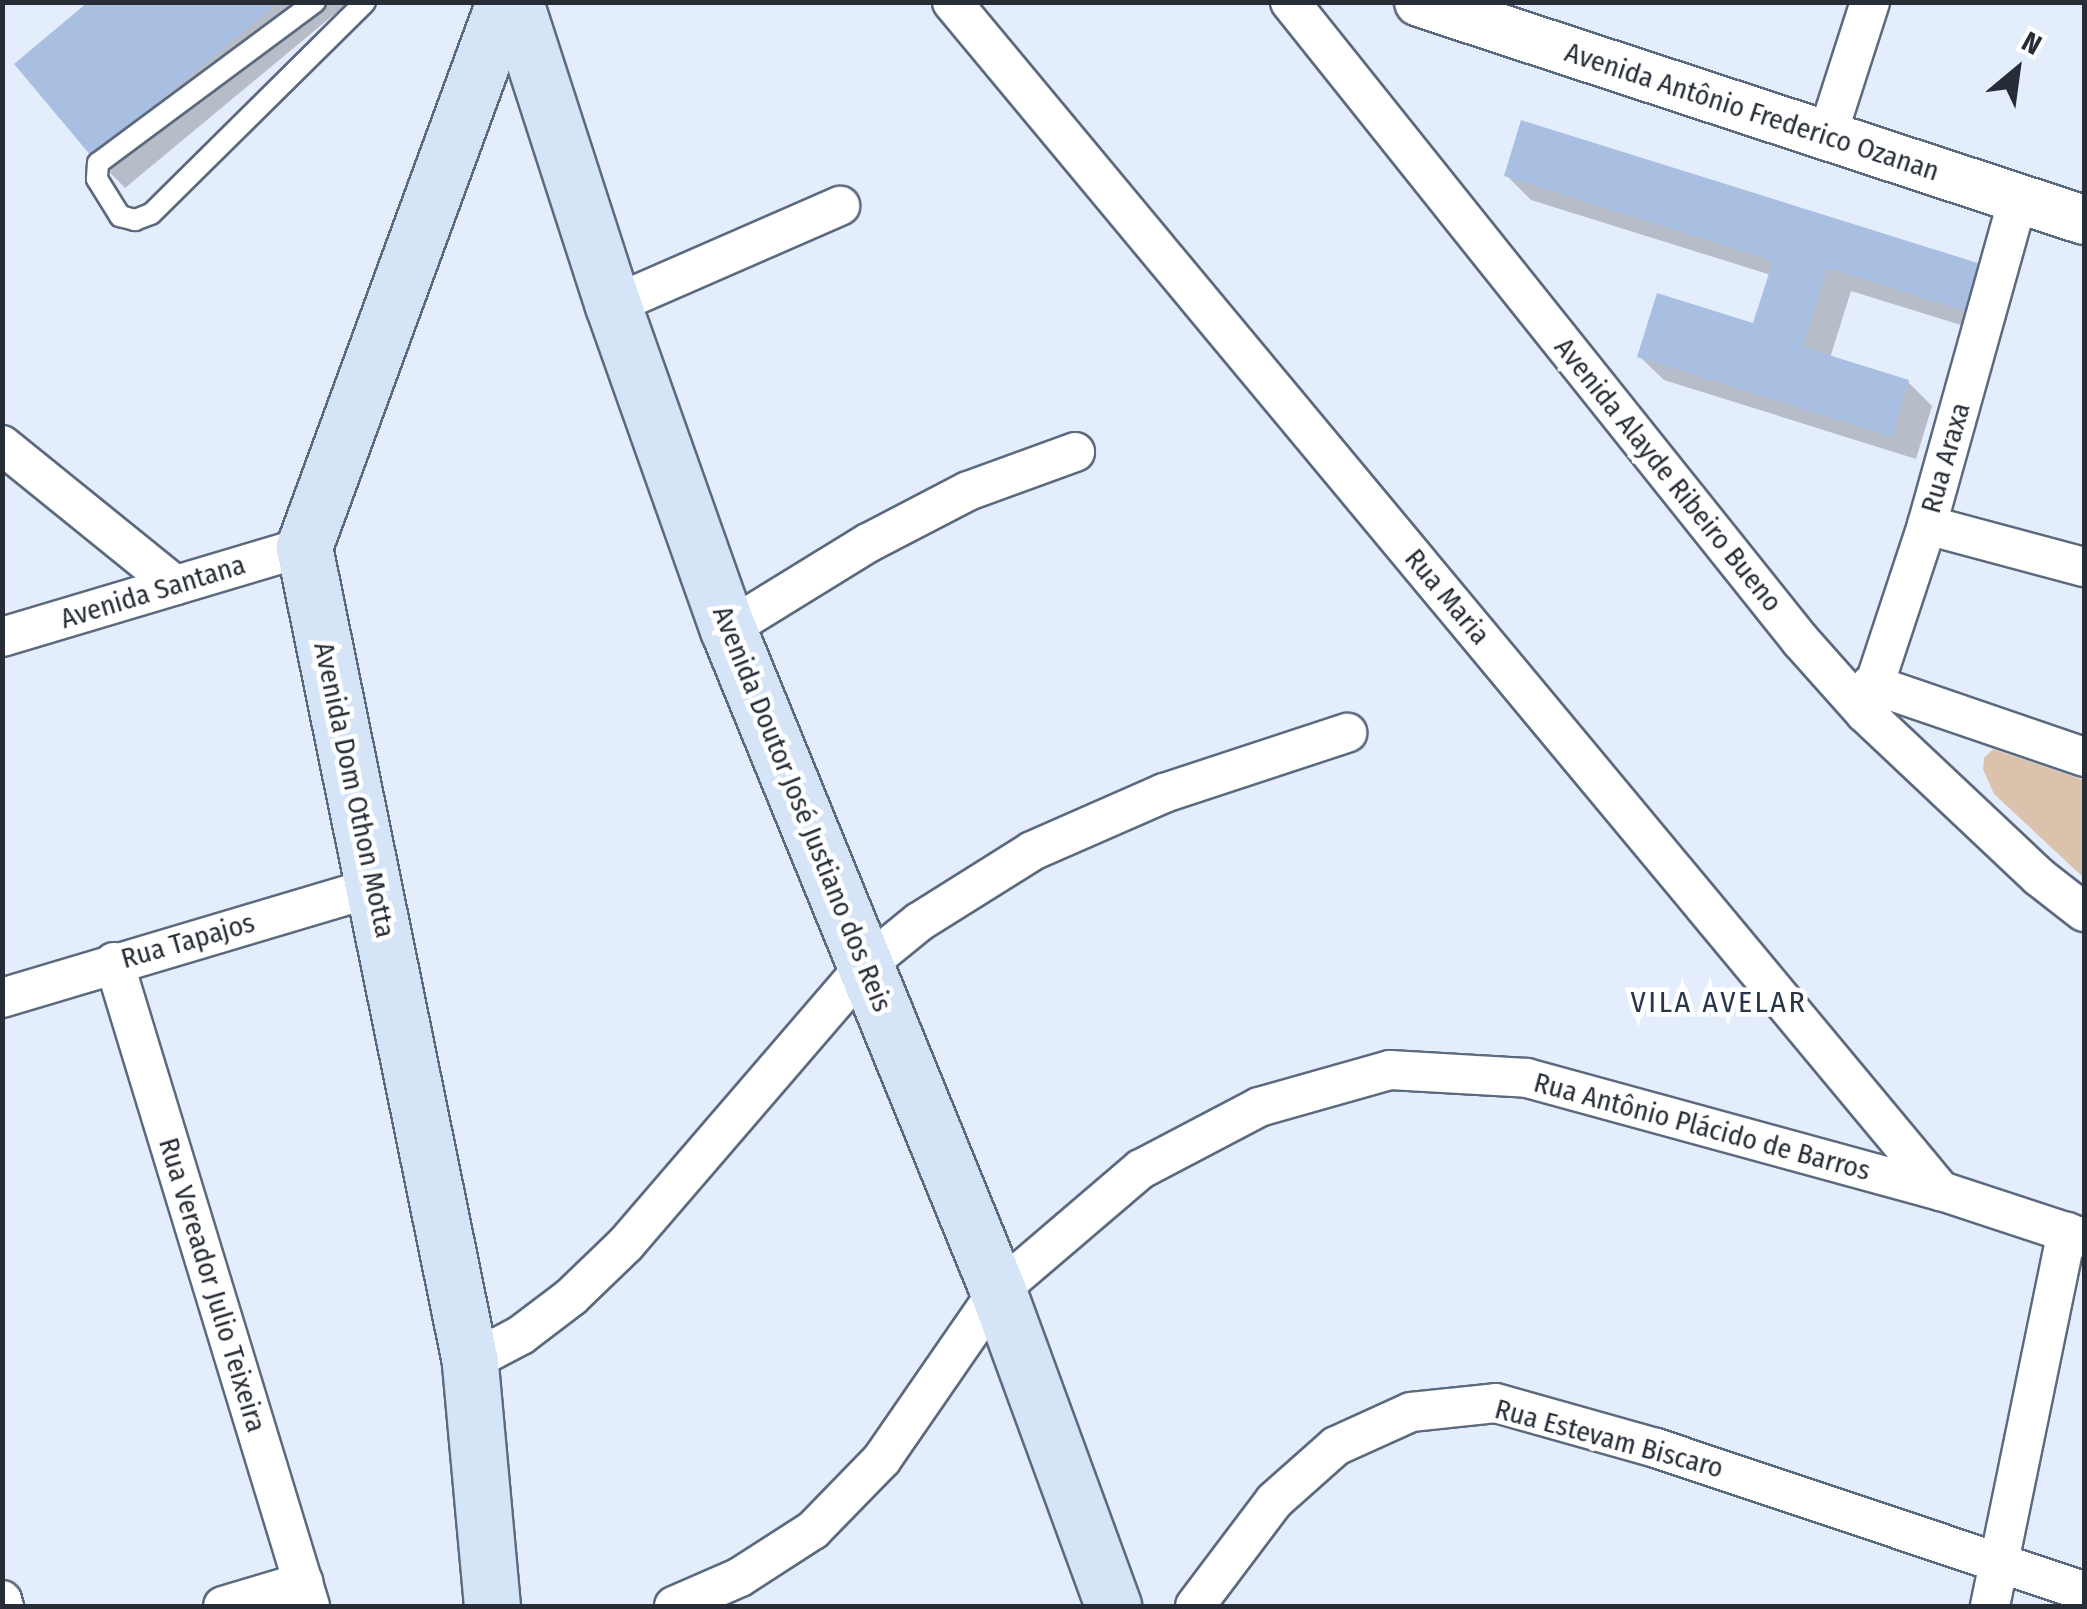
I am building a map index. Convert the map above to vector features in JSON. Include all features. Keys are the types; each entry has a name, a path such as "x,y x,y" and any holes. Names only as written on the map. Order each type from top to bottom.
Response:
{"main road":[{"path":"304,547 504,2"},
{"name":"Avenida Doutor José Justiano dos Reis","path":"515,2 613,304 728,628 998,1291 1113,1606"},
{"name":"Avenida Dom Othon Motta","path":"304,547 470,1362 492,1606"}],"street":[{"name":"Rua Maria","path":"952,2 1941,1191"},
{"name":"Avenida Alayde Ribeiro Bueno","path":"1290,2 1800,640 1868,699 2039,877 2084,912"},
{"name":"Avenida Antônio Frederico Ozanan","path":"1419,2 2084,220"},
{"path":"1826,136 1870,2"},
{"name":"Rua Araxa","path":"1868,699 1927,524 2018,200"},
{"path":"613,304 840,206"},
{"path":"2,445 175,585"},
{"path":"728,628 868,543 968,491 1075,452"},
{"path":"1927,524 2084,567"},
{"name":"Avenida Santana","path":"2,637 304,547"},
{"path":"1868,699 2084,757"},
{"path":"470,1362 521,1335 571,1297 626,1244 865,966 919,922 1032,851 1164,793 1347,733"},
{"name":"Rua Tapajos","path":"2,998 374,887"},
{"name":"Rua Vereador Julio Teixeira","path":"114,962 306,1594"},
{"name":"Rua Antônio Plácido de Barros","path":"674,1606 740,1577 813,1530 882,1459 998,1291 1141,1169 1259,1107 1390,1070 1526,1078 1941,1191 2076,1235"},
{"path":"1990,1606 2076,1235"},
{"name":"Rua Estevam Biscaro","path":"1195,1606 1274,1501 1336,1446 1411,1412 1496,1403 1656,1448 1998,1559 2084,1591"},
{"path":"223,1606 306,1594"}],"lane":[{"path":"315,2 98,163 97,178 120,216 135,220 152,214 366,2"}],"shaded area":[{"path":"1993,749 2084,780 2084,878 1994,794 1983,769 1984,758"}],"building":[{"path":"88,2 279,2 92,157 14,64"},
{"path":"1521,120 1981,264 1966,311 1827,268 1803,347 1909,380 1892,437 1637,357 1657,293 1753,323 1773,261 1504,176"}],"district":[{"name":"VILA AVELAR","path":"1719,1002"}]}
